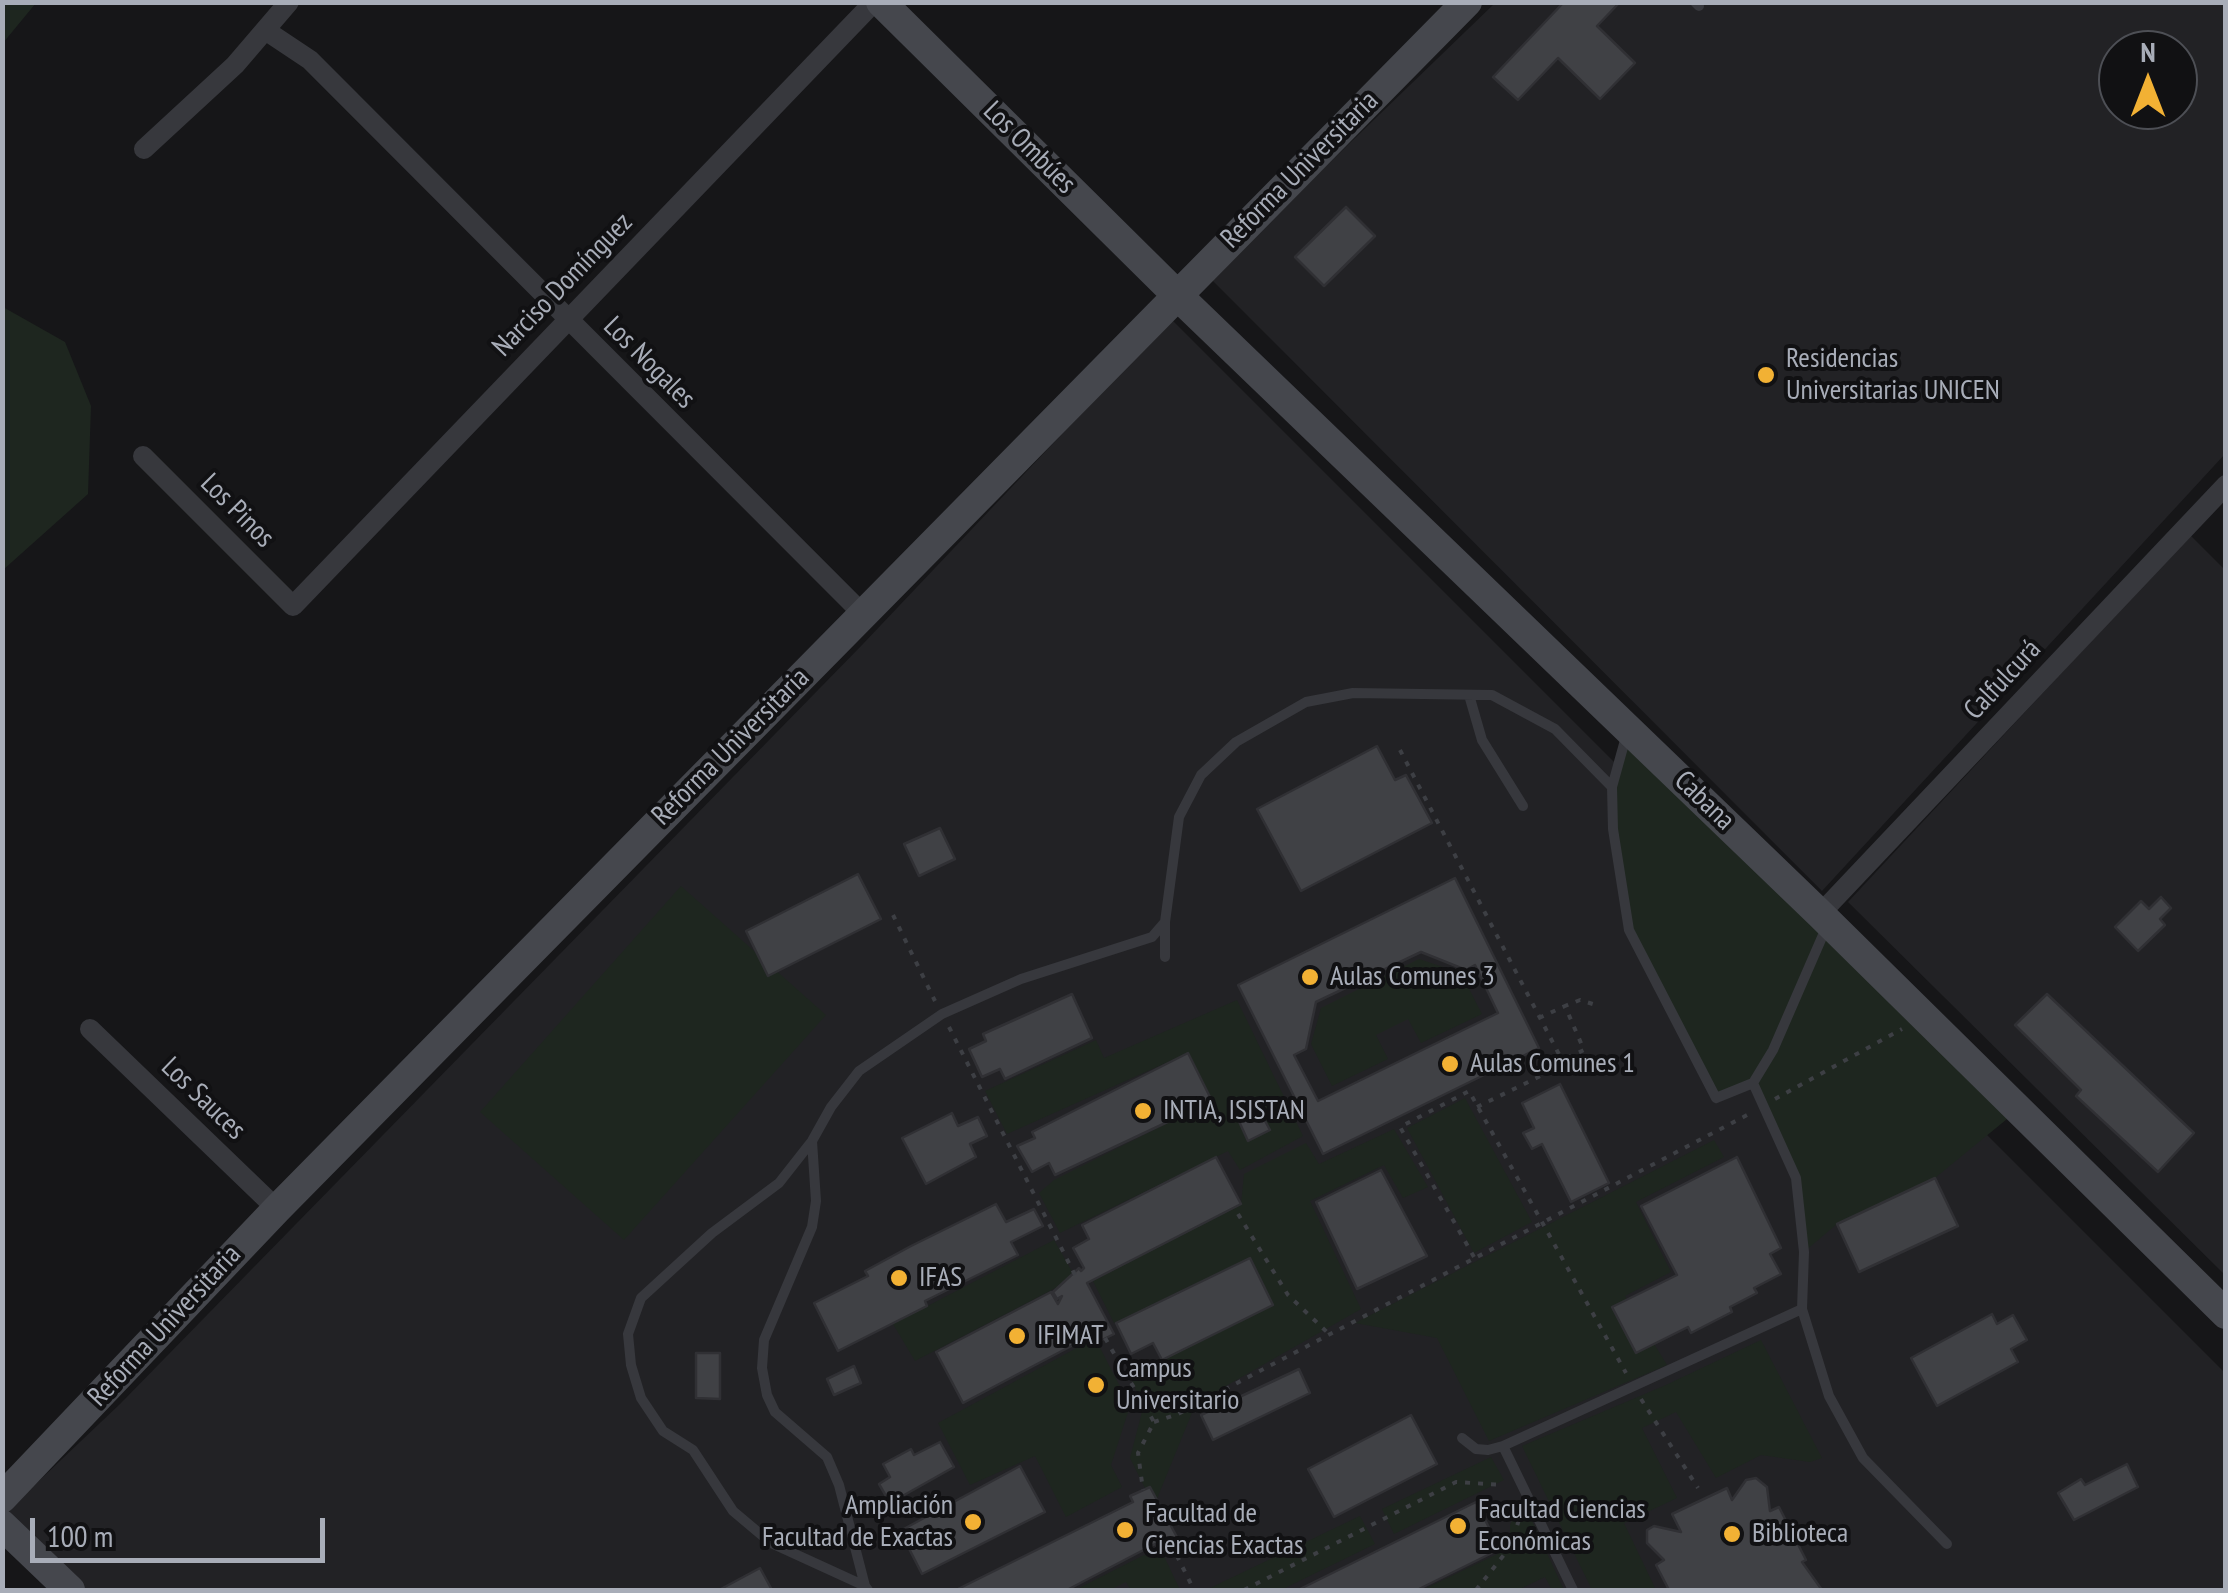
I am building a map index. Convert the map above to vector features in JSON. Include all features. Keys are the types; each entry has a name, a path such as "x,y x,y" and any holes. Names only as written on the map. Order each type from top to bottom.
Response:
{"street":[{"path":"144,149 234,66 289,2"},
{"name":"Los Ombúes","path":"877,2 1176,294"},
{"name":"Narciso Domínguez","path":"293,606 877,2"},
{"name":"Reforma Universitaria","path":"2,1498 277,1209 1467,2"},
{"name":"Los Nogales","path":"266,30 310,60 862,614"},
{"name":"Cabana","path":"1176,294 1629,728 2226,1314"},
{"name":"Los Pinos","path":"143,456 293,606"},
{"name":"Calfulcurá","path":"1824,918 2226,485"},
{"name":"Los Sauces","path":"90,1028 277,1209"},
{"path":"2,1525 70,1590"}],"lane":[{"path":"1166,957 1165,922 1179,817 1201,775 1236,742 1306,702 1353,693 1492,696 1555,729 1612,787"},
{"path":"1469,695 1482,740 1523,806"},
{"path":"1629,728 1612,787 1613,830 1629,930 1649,979 1716,1098 1753,1082 1773,1050 1824,918"},
{"path":"866,1588 772,1543 733,1511 693,1450 663,1431 642,1398 631,1365 628,1334 641,1298 712,1233 779,1182 812,1142 831,1107 859,1071 942,1014 1021,979 1152,937 1165,922"},
{"path":"1099,954 1114,966"},
{"path":"1753,1082 1796,1178 1804,1252 1802,1310 1829,1396 1864,1458 1947,1544"},
{"path":"1697,1090 1709,1084"},
{"path":"812,1142 816,1201 812,1227 764,1340 762,1368 774,1412 827,1456 839,1485 866,1588"},
{"path":"1462,1438 1476,1449 1503,1446 1802,1310"},
{"path":"1503,1446 1573,1590"}],"path":[{"path":"1400,750 1562,1060"},
{"path":"893,915 1075,1275"},
{"path":"1539,1018 1580,1000 1596,1005"},
{"path":"1478,1107 1584,1050 1565,1006"},
{"path":"1143,1490 1138,1453 1154,1422 1178,1414 1764,1106 1924,1016"},
{"path":"1474,1258 1400,1127 1469,1091 1633,1387 1698,1488"},
{"path":"1238,1214 1288,1295 1328,1333"},
{"path":"1106,1338 1154,1422"},
{"path":"1244,1590 1456,1482 1521,1485"},
{"path":"1476,1590 1512,1546 1518,1518 1531,1506"},
{"path":"1171,1544 1194,1590"}],"shaded area":[{"path":"2,3 36,3 3,43"},
{"name":"Residencias Universitarias UNICEN","path":"1495,3 2225,3 2225,454 1822,891 1210,278"},
{"path":"3,307 65,342 91,406 88,494 3,570"},
{"path":"1171,319 2225,1373 2225,1590 79,1590 3,1515 120,1404 862,645"},
{"path":"2190,535 2226,571 2225,1275 1848,902"},
{"path":"1629,727 2018,1110 1935,1178 1837,1224 1804,1252 1796,1178 1753,1082 1716,1098 1629,930 1612,787"},
{"path":"681,886 826,1015 624,1240 480,1112"},
{"path":"1419,959 1461,973 1482,1014 1421,1043 1408,1019 1376,1035 1388,1059 1332,1086 1311,1044 1321,1008"},
{"path":"1237,1000 1303,1136 1240,1170 1228,1151 1060,1233 1039,1193 1054,1180 1212,1101 1188,1053 1007,1134 985,1091 1096,1040 1104,1058"},
{"path":"1465,1098 1532,1222 1474,1253 1407,1128"},
{"path":"1394,1129 1428,1187 1403,1198 1384,1165 1310,1201 1361,1309 1196,1403 1154,1506 1130,1458 1143,1408 1130,1375 1273,1305 1250,1258 1114,1323 1093,1281 1241,1205 1244,1174 1306,1143 1319,1164"},
{"path":"1714,1140 1724,1157 1636,1202 1671,1272 1625,1296 1667,1365 1489,1441 1437,1338 1355,1323"},
{"path":"1054,1240 1074,1275 1069,1281 915,1361 893,1324"},
{"path":"1095,1338 1130,1406 1111,1465 1122,1487 1066,1517 1035,1456 970,1485 938,1423"},
{"path":"1761,1340 1822,1458 1810,1462 1761,1455 1716,1478 1676,1412 1642,1428 1677,1498 1624,1523 1656,1590 1592,1590 1522,1446"},
{"path":"1491,1457 1504,1480 1394,1534 1382,1509"},
{"path":"1522,1499 1564,1590 1552,1590 1545,1577 1518,1590 1422,1590 1510,1548 1510,1525"},
{"path":"1360,1516 1375,1544 1281,1590 1206,1590"},
{"path":"1162,1552 1180,1590 1131,1590 1126,1582 1110,1590 1075,1590 1144,1555 1152,1558"}],"building":[{"path":"1564,2 1620,2 1597,26 1635,63 1600,99 1558,58 1518,100 1493,77"},
{"path":"1346,207 1375,236 1324,286 1295,257"},
{"path":"1377,746 1395,780 1406,775 1432,823 1301,891 1257,809"},
{"path":"940,828 955,859 919,876 904,844"},
{"path":"858,874 881,919 768,976 746,931"},
{"path":"1455,878 1539,1048 1323,1154 1238,985","holes":["1421,952 1466,970 1475,965 1498,1013 1318,1101 1294,1055 1306,1049 1316,1002"]},
{"path":"2161,897 2171,908 2160,919 2165,925 2138,951 2115,927 2141,901 2149,909"},
{"path":"1072,994 1092,1038 1005,1079 1000,1069 982,1077 969,1049 986,1041 983,1034"},
{"path":"2047,994 2194,1133 2158,1172 2076,1096 2081,1090 2015,1025"},
{"name":"INTIA, ISISTAN","path":"1188,1053 1212,1101 1055,1175 1049,1163 1032,1172 1017,1146 1035,1138 1032,1132"},
{"path":"1560,1084 1609,1183 1571,1202 1542,1144 1532,1149 1523,1133 1534,1128 1522,1103"},
{"path":"1257,1106 1270,1130 1248,1141 1237,1117"},
{"path":"952,1113 958,1126 978,1117 987,1136 970,1144 976,1157 926,1184 902,1138"},
{"path":"1216,1157 1241,1204 1087,1283 1114,1334 1100,1341 1096,1333 963,1403 936,1352 1051,1292 1058,1304 1062,1296 1057,1299 1053,1292 1079,1268 1084,1268 1073,1248 1089,1239 1082,1225"},
{"path":"1737,1157 1781,1248 1770,1254 1781,1274 1754,1288 1757,1293 1730,1307 1732,1312 1691,1333 1688,1327 1636,1353 1612,1307 1677,1275 1641,1206"},
{"path":"1381,1170 1427,1256 1357,1289 1316,1202"},
{"path":"1935,1178 1958,1226 1859,1272 1837,1224"},
{"name":"IFAS","path":"996,1204 1006,1222 1034,1209 1043,1226 1011,1242 1018,1255 925,1301 927,1306 838,1351 814,1303 868,1276 865,1271"},
{"path":"1250,1258 1273,1305 1162,1360 1153,1343 1131,1354 1116,1323"},
{"path":"1992,1314 1997,1324 2013,1315 2027,1340 2011,1349 2018,1362 1937,1406 1911,1358"},
{"path":"696,1353 720,1353 720,1399 696,1398"},
{"path":"854,1366 861,1383 834,1395 827,1379"},
{"path":"1299,1369 1310,1393 1213,1440 1201,1415"},
{"path":"1411,1415 1437,1464 1334,1517 1308,1469"},
{"path":"940,1442 954,1467 890,1503 879,1484 890,1477 883,1464 911,1449 914,1455"},
{"path":"2127,1464 2138,1487 2074,1520 2058,1493 2081,1479 2085,1485"},
{"name":"Ampliación Facultad de Exactas","path":"1020,1466 1045,1512 922,1574 900,1531"},
{"name":"Biblioteca","path":"1756,1478 1767,1487 1770,1511 1779,1507 1806,1560 1802,1562 1822,1590 1669,1590 1656,1565 1664,1560 1647,1543 1647,1530 1654,1526 1681,1532 1672,1514 1727,1488 1732,1500 1746,1480"},
{"name":"Facultad de Ciencias Exactas","path":"1150,1487 1178,1539 1159,1550 1155,1544 1067,1590 956,1590 1133,1502 1130,1496"},
{"name":"Facultad Ciencias Económicas","path":"1476,1502 1500,1549 1417,1590 1298,1590"},
{"path":"760,1568 772,1590 719,1590"}],"place":[{"name":"Residencias Universitarias UNICEN","path":"1766,375"},
{"name":"Aulas Comunes 3","path":"1310,977"},
{"name":"Aulas Comunes 1","path":"1450,1064"},
{"name":"INTIA, ISISTAN","path":"1143,1111"},
{"name":"IFAS","path":"899,1278"},
{"name":"IFIMAT","path":"1017,1336"},
{"name":"Campus Universitario","path":"1096,1385"},
{"name":"Ampliación Facultad de Exactas","path":"973,1522"},
{"name":"Facultad Ciencias Económicas","path":"1458,1526"},
{"name":"Facultad de Ciencias Exactas","path":"1125,1530"},
{"name":"Biblioteca","path":"1732,1534"}]}
